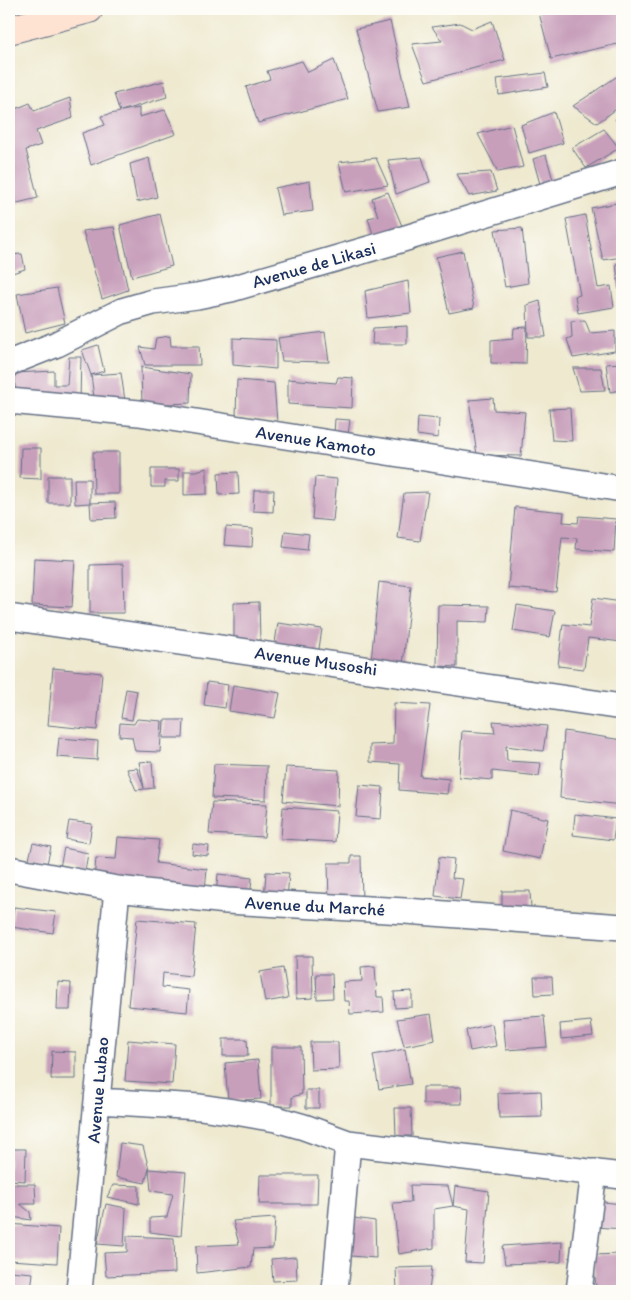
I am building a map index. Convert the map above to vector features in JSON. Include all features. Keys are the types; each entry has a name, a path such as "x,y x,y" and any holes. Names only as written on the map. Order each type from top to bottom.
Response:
{"street":[{"path":"9,30 89,9"},
{"name":"Avenue de Likasi","path":"9,363 57,344 122,311 153,302 205,295 231,289 622,172"},
{"name":"Avenue Kamoto","path":"9,401 139,413 622,489"},
{"name":"Avenue Musoshi","path":"9,617 622,707"},
{"name":"Avenue du Marché","path":"9,870 117,889 227,901 406,911 622,927"},
{"name":"Avenue Lubao","path":"79,1291 117,889"},
{"path":"97,1101 200,1107 241,1112 285,1122 348,1143 622,1176"},
{"path":"335,1291 348,1143"},
{"path":"580,1291 594,1172"}],"building":[{"path":"538,9 622,9 622,43 551,59"},
{"path":"390,21 410,107 378,112 356,29"},
{"path":"492,21 505,60 426,81 412,44 442,41 432,27 460,23 472,29"},
{"path":"334,60 348,99 258,123 246,87 270,79 267,71 302,61 308,72"},
{"path":"545,73 548,87 499,95 497,79"},
{"path":"622,73 622,105 597,123 573,106"},
{"path":"164,81 167,97 121,111 139,108 139,117 165,110 176,134 91,165 82,133 105,125 101,116 120,112 114,94"},
{"path":"70,98 73,118 36,131 41,145 26,150 38,198 9,205 9,118 13,117 13,110 30,103 34,111"},
{"path":"554,112 563,143 529,153 521,125"},
{"path":"622,115 622,128 615,119"},
{"path":"512,125 523,167 498,172 478,134"},
{"path":"604,129 619,148 586,168 572,148"},
{"path":"546,155 553,180 540,184 533,159"},
{"path":"422,157 430,182 396,194 388,160"},
{"path":"149,158 157,197 137,202 130,164"},
{"path":"376,158 388,185 346,192 339,162"},
{"path":"491,172 497,191 469,196 457,174"},
{"path":"310,181 313,211 281,215 275,188"},
{"path":"388,192 402,226 374,237 368,218 378,216 372,198"},
{"path":"622,202 622,257 603,260 591,208"},
{"path":"160,214 172,266 132,277 120,225"},
{"path":"585,215 598,288 611,286 614,307 578,313 575,296 580,295 566,219"},
{"path":"114,227 128,290 102,299 83,231"},
{"path":"522,228 528,283 505,287 495,230"},
{"path":"463,251 474,308 449,313 436,257"},
{"path":"22,254 25,269 9,274 9,255"},
{"path":"622,263 622,289 619,289 616,264"},
{"path":"408,281 411,313 368,318 365,291"},
{"path":"57,288 65,323 25,333 17,294"},
{"path":"540,301 546,337 528,337 527,305"},
{"path":"585,320 590,333 615,331 615,351 573,358 567,339 572,337 571,321"},
{"path":"407,326 407,344 372,344 373,328"},
{"path":"527,327 526,364 491,363 491,340 513,338 514,328"},
{"path":"325,332 329,362 282,361 278,338"},
{"path":"170,336 171,346 199,346 200,365 145,365 140,347 154,349 156,338"},
{"path":"233,338 276,340 276,369 233,365"},
{"path":"98,345 104,371 91,375 82,350"},
{"path":"69,357 81,357 80,400 15,396 15,373 54,371 54,385 67,385"},
{"path":"622,363 622,390 610,392 606,364"},
{"path":"141,367 191,374 190,403 142,405"},
{"path":"573,368 601,368 605,390 580,391"},
{"path":"121,373 125,401 95,405 91,375"},
{"path":"338,377 353,378 352,408 288,404 288,379 336,383"},
{"path":"237,380 274,383 277,422 236,418"},
{"path":"493,398 494,410 525,412 521,456 477,455 469,400"},
{"path":"570,408 572,441 552,440 549,409"},
{"path":"418,417 439,419 438,438 417,435"},
{"path":"335,419 350,420 348,435 334,433"},
{"path":"21,448 41,448 41,479 20,478"},
{"path":"93,452 119,452 119,494 94,494"},
{"path":"207,468 207,494 184,495 184,471 196,471"},
{"path":"151,469 179,469 179,481 165,481 165,487 151,487"},
{"path":"238,472 239,494 219,495 218,473"},
{"path":"48,476 70,476 70,503 48,503"},
{"path":"315,477 337,479 333,521 312,519"},
{"path":"74,479 90,479 90,503 75,504"},
{"path":"9,480 12,480 13,502 9,502"},
{"path":"254,490 274,490 273,512 253,511"},
{"path":"428,492 420,541 398,538 404,493"},
{"path":"115,502 116,518 91,519 90,503"},
{"path":"515,507 564,512 563,522 578,523 579,516 616,519 614,552 576,549 577,538 562,537 556,592 508,588"},
{"path":"226,527 253,529 252,547 224,545"},
{"path":"285,531 309,534 307,550 283,547"},
{"path":"34,558 75,560 72,607 32,605"},
{"path":"123,564 124,613 90,613 90,565"},
{"path":"379,582 411,586 403,665 371,661"},
{"path":"593,598 622,602 622,642 588,638 584,669 558,666 563,624 589,627"},
{"path":"259,602 260,641 234,642 234,603"},
{"path":"438,605 489,606 488,622 457,621 457,667 437,666"},
{"path":"517,605 555,611 550,637 513,631"},
{"path":"278,623 322,629 318,655 274,649"},
{"path":"53,668 102,673 97,730 48,725"},
{"path":"207,682 228,685 225,708 204,705"},
{"path":"233,685 280,693 275,718 229,711"},
{"path":"126,689 137,691 132,720 121,718"},
{"path":"394,703 430,705 420,776 449,779 447,794 399,790 400,764 370,762 370,745 393,744"},
{"path":"137,719 162,721 160,752 135,751 132,737 119,736 120,723 134,724"},
{"path":"164,720 184,720 183,738 163,738"},
{"path":"493,721 547,726 543,751 506,746 507,761 541,763 539,776 492,771 492,780 459,777 462,731 495,733"},
{"path":"564,731 622,740 622,805 560,798"},
{"path":"59,738 98,741 97,760 57,757"},
{"path":"152,761 154,788 136,790 127,769 137,768 144,788 139,762"},
{"path":"214,764 267,766 266,800 212,798"},
{"path":"286,767 339,770 338,806 283,801"},
{"path":"359,785 383,787 381,819 356,817"},
{"path":"212,802 267,804 264,837 209,834"},
{"path":"283,807 337,811 335,842 281,839"},
{"path":"510,810 548,819 540,859 503,851"},
{"path":"575,814 616,819 613,840 573,835"},
{"path":"69,821 92,824 89,843 66,839"},
{"path":"118,837 159,840 156,863 207,869 205,891 94,880 96,858 116,859"},
{"path":"33,843 51,847 46,867 28,863"},
{"path":"193,844 209,846 208,856 192,854"},
{"path":"64,848 88,853 85,872 60,867"},
{"path":"351,856 361,856 362,903 329,904 328,863 351,863"},
{"path":"439,857 454,859 452,878 463,879 460,899 435,896"},
{"path":"266,872 289,873 287,901 264,900"},
{"path":"218,874 252,878 250,898 216,895"},
{"path":"502,891 530,891 531,908 502,908"},
{"path":"14,907 56,912 53,933 11,927"},
{"path":"137,919 196,924 191,976 163,973 162,987 189,990 187,1012 128,1006"},
{"path":"295,956 312,956 313,998 296,999"},
{"path":"375,966 377,997 383,997 384,1012 350,1014 349,1001 344,1001 343,982 362,981 361,967"},
{"path":"283,968 288,998 265,1002 260,972"},
{"path":"316,974 332,974 333,998 317,999"},
{"path":"534,977 552,977 553,994 535,995"},
{"path":"58,982 71,983 70,1010 57,1010"},
{"path":"412,991 412,1007 395,1008 394,992"},
{"path":"431,1014 435,1040 404,1046 397,1019"},
{"path":"544,1016 547,1047 506,1050 503,1019"},
{"path":"591,1021 593,1036 561,1039 560,1024"},
{"path":"492,1024 496,1046 470,1051 466,1030"},
{"path":"223,1039 247,1039 248,1056 223,1056"},
{"path":"128,1040 175,1044 172,1084 125,1081"},
{"path":"310,1042 338,1042 339,1069 311,1070"},
{"path":"271,1047 301,1047 302,1094 292,1097 292,1106 271,1106"},
{"path":"405,1049 411,1084 379,1089 373,1055"},
{"path":"52,1051 76,1052 76,1079 51,1079"},
{"path":"258,1060 261,1099 228,1101 225,1063"},
{"path":"423,1087 461,1087 462,1104 423,1104"},
{"path":"306,1090 319,1090 319,1108 306,1108"},
{"path":"541,1091 542,1117 499,1118 498,1093"},
{"path":"395,1108 411,1108 412,1136 396,1136"},
{"path":"120,1143 143,1146 149,1169 145,1183 116,1177"},
{"path":"9,1149 26,1149 25,1181 9,1180"},
{"path":"149,1169 186,1172 181,1236 150,1232 150,1218 167,1217 173,1194 151,1191"},
{"path":"260,1175 318,1175 317,1204 259,1204"},
{"path":"9,1184 35,1184 36,1204 20,1204 30,1212 31,1220 12,1217 11,1205 9,1205"},
{"path":"113,1185 139,1186 139,1204 107,1197"},
{"path":"410,1185 448,1186 453,1206 434,1209 434,1248 399,1254 393,1203 411,1202"},
{"path":"455,1186 489,1191 483,1263 465,1262 469,1209 453,1206"},
{"path":"595,1201 622,1204 622,1229 596,1227"},
{"path":"106,1204 126,1208 124,1246 97,1244"},
{"path":"275,1218 273,1248 253,1249 251,1267 197,1273 196,1246 239,1244 233,1221"},
{"path":"354,1218 375,1221 376,1258 351,1256"},
{"path":"9,1224 59,1228 57,1263 9,1260"},
{"path":"127,1236 174,1238 175,1273 106,1276 104,1253 127,1252"},
{"path":"562,1242 561,1262 505,1264 502,1246"},
{"path":"617,1242 622,1242 622,1287 596,1288 593,1255 619,1254"},
{"path":"296,1257 297,1280 273,1281 271,1259"},
{"path":"432,1267 429,1291 397,1291 396,1268"},
{"path":"9,1271 33,1273 31,1291 9,1291"}]}
